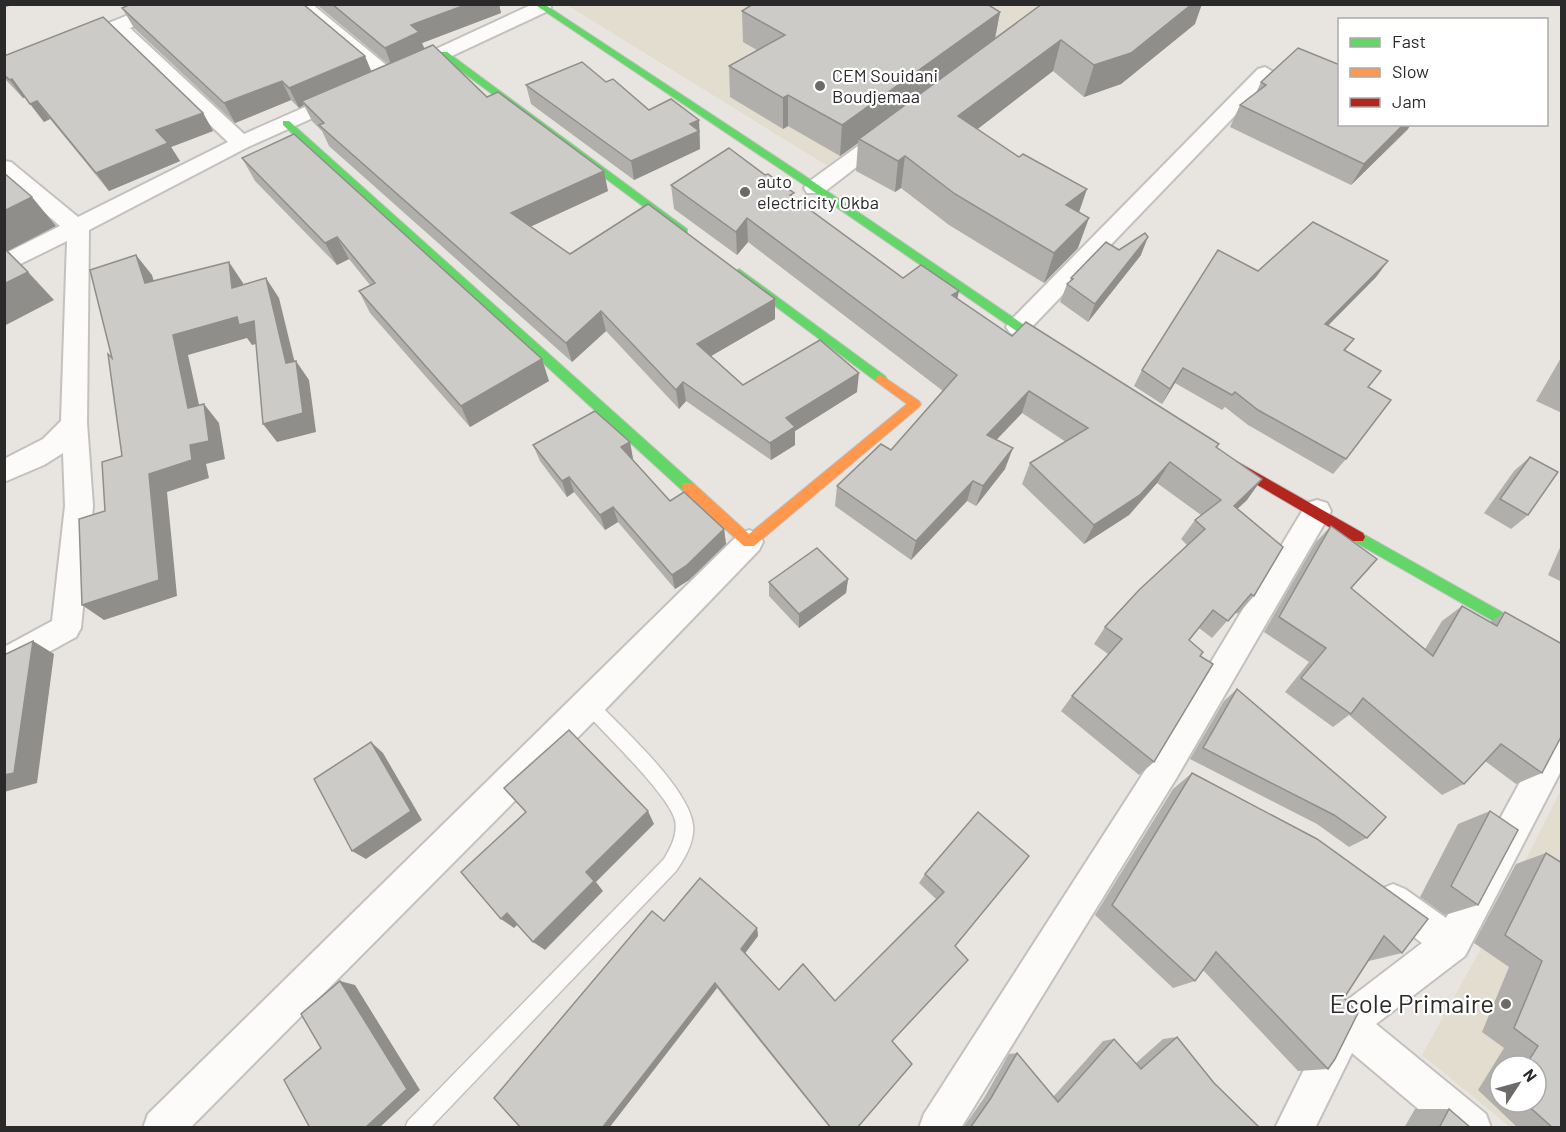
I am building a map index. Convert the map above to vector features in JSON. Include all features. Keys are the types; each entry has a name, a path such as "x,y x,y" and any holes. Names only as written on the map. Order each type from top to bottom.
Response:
{"street":[{"path":"66,46 172,4"},
{"path":"300,4 389,77"},
{"path":"4,264 78,229 241,143 444,54 540,6 815,188 1068,360"},
{"path":"118,26 241,143"},
{"path":"444,54 694,240"},
{"path":"1018,327 1265,73"},
{"path":"286,123 749,543"},
{"path":"815,188 901,124"},
{"path":"4,167 78,229"},
{"path":"4,663 66,628 79,506 74,423 78,229"},
{"path":"162,1128 589,705 749,543 915,404 723,261"},
{"path":"4,471 48,451 64,438 74,423"},
{"path":"1214,453 1562,654"},
{"path":"938,1128 1166,766 1317,511"},
{"path":"1294,1128 1346,1024 1452,944 1562,736"},
{"path":"1166,766 1198,783"},
{"path":"1369,884 1452,944"},
{"path":"1346,1024 1472,1128"}],"lane":[{"path":"415,1128 670,865 683,842 683,817 672,797 589,705"}],"shaded area":[{"name":"CEM Souidani Boudjemaa","path":"567,5 1050,5 831,168"},
{"name":"Ecole Primaire","path":"1561,790 1561,1127 1510,1127 1494,1114 1548,1114 1548,1054 1488,1054 1488,1109 1422,1055 1479,952"}],"building":[{"path":"131,4 303,4 365,56 289,88 282,81 224,103 122,8"},
{"path":"332,4 468,4 411,25 419,32 385,48"},
{"path":"753,4 987,4 1000,12 842,125 788,95 783,98 729,66 785,35 742,11"},
{"path":"1042,4 1192,4 1131,53 1094,65 1061,40 958,116 1019,157 1023,154 1087,189 1066,205 1089,218 1054,253 955,194 905,156 898,161 859,139"},
{"path":"103,17 203,113 156,130 168,143 96,173 37,101 30,104 12,79 4,75 4,56"},
{"path":"433,45 487,97 498,92 604,171 511,213 570,254 648,204 775,299 697,344 743,385 820,340 859,373 786,418 795,427 770,443 683,382 676,390 601,311 566,343 319,125 324,123 302,101"},
{"path":"1298,48 1338,64 1338,126 1402,126 1364,164 1240,105 1266,85 1261,82"},
{"path":"582,62 606,82 613,79 649,110 671,99 699,120 690,124 699,131 631,161 526,85"},
{"path":"294,134 542,359 461,406 359,291 375,283 337,237 325,243 242,158"},
{"path":"729,148 794,193 790,195 903,278 921,265 959,291 952,295 1012,336 1026,322 1219,444 1216,447 1262,479 1234,506 1283,547 1254,596 1251,594 1228,621 1213,610 1189,640 1203,652 1200,656 1213,664 1154,762 1072,696 1122,639 1105,627 1139,590 1205,529 1195,520 1221,500 1170,462 1140,495 1094,525 1030,463 1088,428 1029,391 987,435 1013,448 983,486 973,481 916,541 837,486 881,444 891,450 957,375 747,218 736,232 671,185"},
{"path":"4,173 32,197 4,211"},
{"path":"1313,222 1388,261 1325,324 1354,339 1344,350 1381,371 1368,387 1391,400 1346,459 1258,410 1235,392 1232,395 1183,368 1170,389 1142,370 1218,250 1258,271"},
{"path":"1145,233 1148,237 1095,304 1067,284 1106,242 1119,250"},
{"path":"4,248 28,272 4,284"},
{"path":"136,255 145,283 229,262 232,288 266,278 286,363 296,361 303,413 263,424 254,321 239,325 237,317 173,335 188,408 204,404 209,441 190,445 192,460 149,474 159,580 82,605 79,519 105,511 102,462 122,456 108,354 112,358 90,270"},
{"path":"595,411 630,442 621,447 670,501 684,492 724,529 686,566 672,575 613,507 600,515 569,477 562,481 533,445"},
{"path":"1530,457 1558,472 1528,515 1500,499"},
{"path":"1331,526 1377,559 1351,588 1433,656 1462,606 1497,626 1505,612 1562,644 1562,735 1542,773 1501,744 1464,784 1363,698 1351,714 1301,678 1326,648 1279,617"},
{"path":"817,548 848,579 799,614 769,582"},
{"path":"33,641 14,773 4,775 4,655"},
{"path":"1237,689 1386,817 1367,838 1334,815 1203,748"},
{"path":"569,730 648,811 586,872 594,881 533,942 507,913 501,919 461,872 526,812 504,788"},
{"path":"371,742 411,811 352,851 314,779"},
{"path":"1192,773 1317,839 1428,919 1402,953 1384,936 1344,998 1358,1013 1328,1069 1216,952 1195,981 1112,905"},
{"path":"1490,811 1518,830 1478,905 1451,886"},
{"path":"978,812 1029,856 955,946 968,960 892,1041 912,1064 857,1128 831,1128 715,983 602,1128 521,1128 494,1098 652,911 664,921 700,878 757,928 741,949 779,990 803,964 835,1001 944,892 925,874"},
{"path":"1546,853 1562,863 1562,1128 1553,1128 1537,1114 1548,1114 1548,1054 1533,1054 1538,1046 1514,1028 1542,961 1505,935"},
{"path":"340,981 407,1089 365,1128 310,1128 284,1080 321,1048 301,1014"},
{"path":"1177,1037 1214,1083 1260,1128 970,1128 991,1098 1017,1053 1058,1102 1114,1039 1141,1069"},
{"path":"1449,1109 1471,1128 1439,1128"}],"traffic: fast":[{"path":"538,4 798,176 1057,353"},
{"path":"444,54 683,231"},
{"path":"286,123 688,487"},
{"path":"739,273 881,379"},
{"path":"1358,537 1562,654"}],"traffic: slow":[{"path":"688,487 749,542 915,404 881,379"}],"traffic: jam":[{"path":"1222,458 1358,537"}],"place":[{"name":"CEM Souidani Boudjemaa","path":"820,86"},
{"name":"auto electricity Okba","path":"745,192"},
{"name":"Ecole Primaire","path":"1506,1004"}]}
